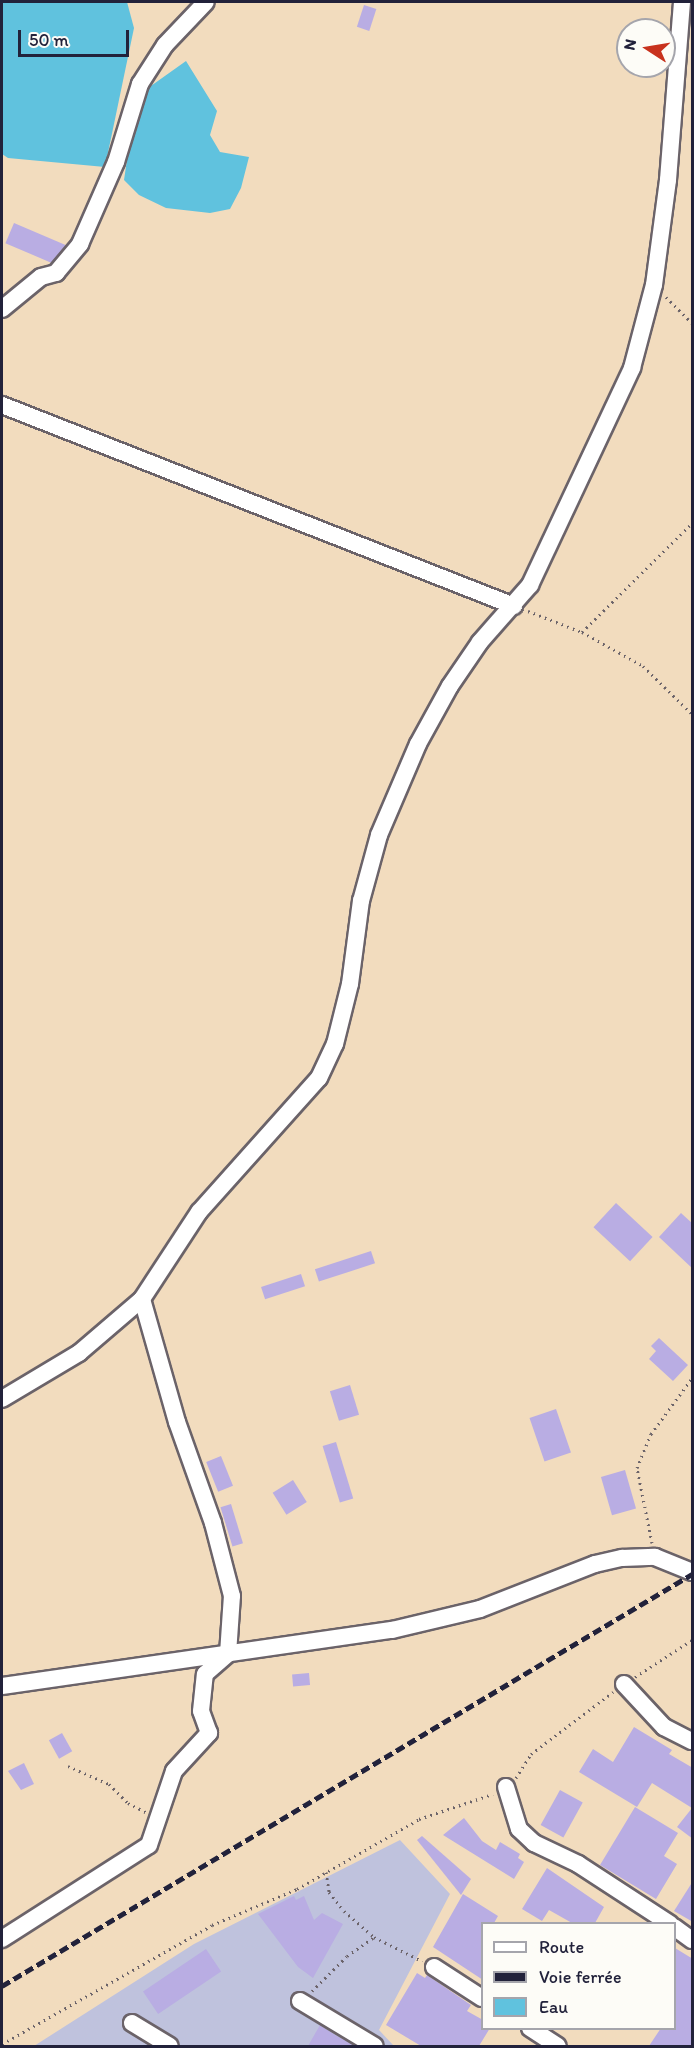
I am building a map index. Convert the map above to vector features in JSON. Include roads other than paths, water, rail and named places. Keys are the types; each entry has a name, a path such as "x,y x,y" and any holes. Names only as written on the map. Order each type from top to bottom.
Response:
{"street":[{"path":"2,309 41,277 56,273 80,244 116,162 140,84 165,45 206,2"},
{"path":"2,1399 80,1353 142,1299 199,1212 319,1078 337,1034 350,984 361,901 380,835 418,744 450,686 480,642 514,606 530,585 632,368 654,285 669,180 682,2"},
{"path":"2,405 514,606"},
{"path":"2,1939 149,1845 174,1771 209,1732 201,1711 205,1674 228,1654 232,1596 213,1523 177,1422 142,1299"},
{"path":"2,1686 392,1630 480,1609 595,1564 655,1557 693,1572"},
{"path":"624,1684 664,1727 693,1740"},
{"path":"506,1788 519,1829 534,1843 578,1864 668,1922"},
{"path":"676,1928 693,1940"},
{"path":"434,1967 481,1997"},
{"path":"300,2001 375,2046"},
{"path":"132,2023 170,2046"},
{"path":"533,2030 558,2046"}],"water":[{"path":"2,2 127,2 134,28 105,167 8,158 2,154"},
{"path":"186,61 217,111 210,135 220,152 249,157 241,188 230,209 210,213 166,208 139,195 124,180 132,126 148,88"}],"railway":[{"path":"2,1986 692,1574"}]}
